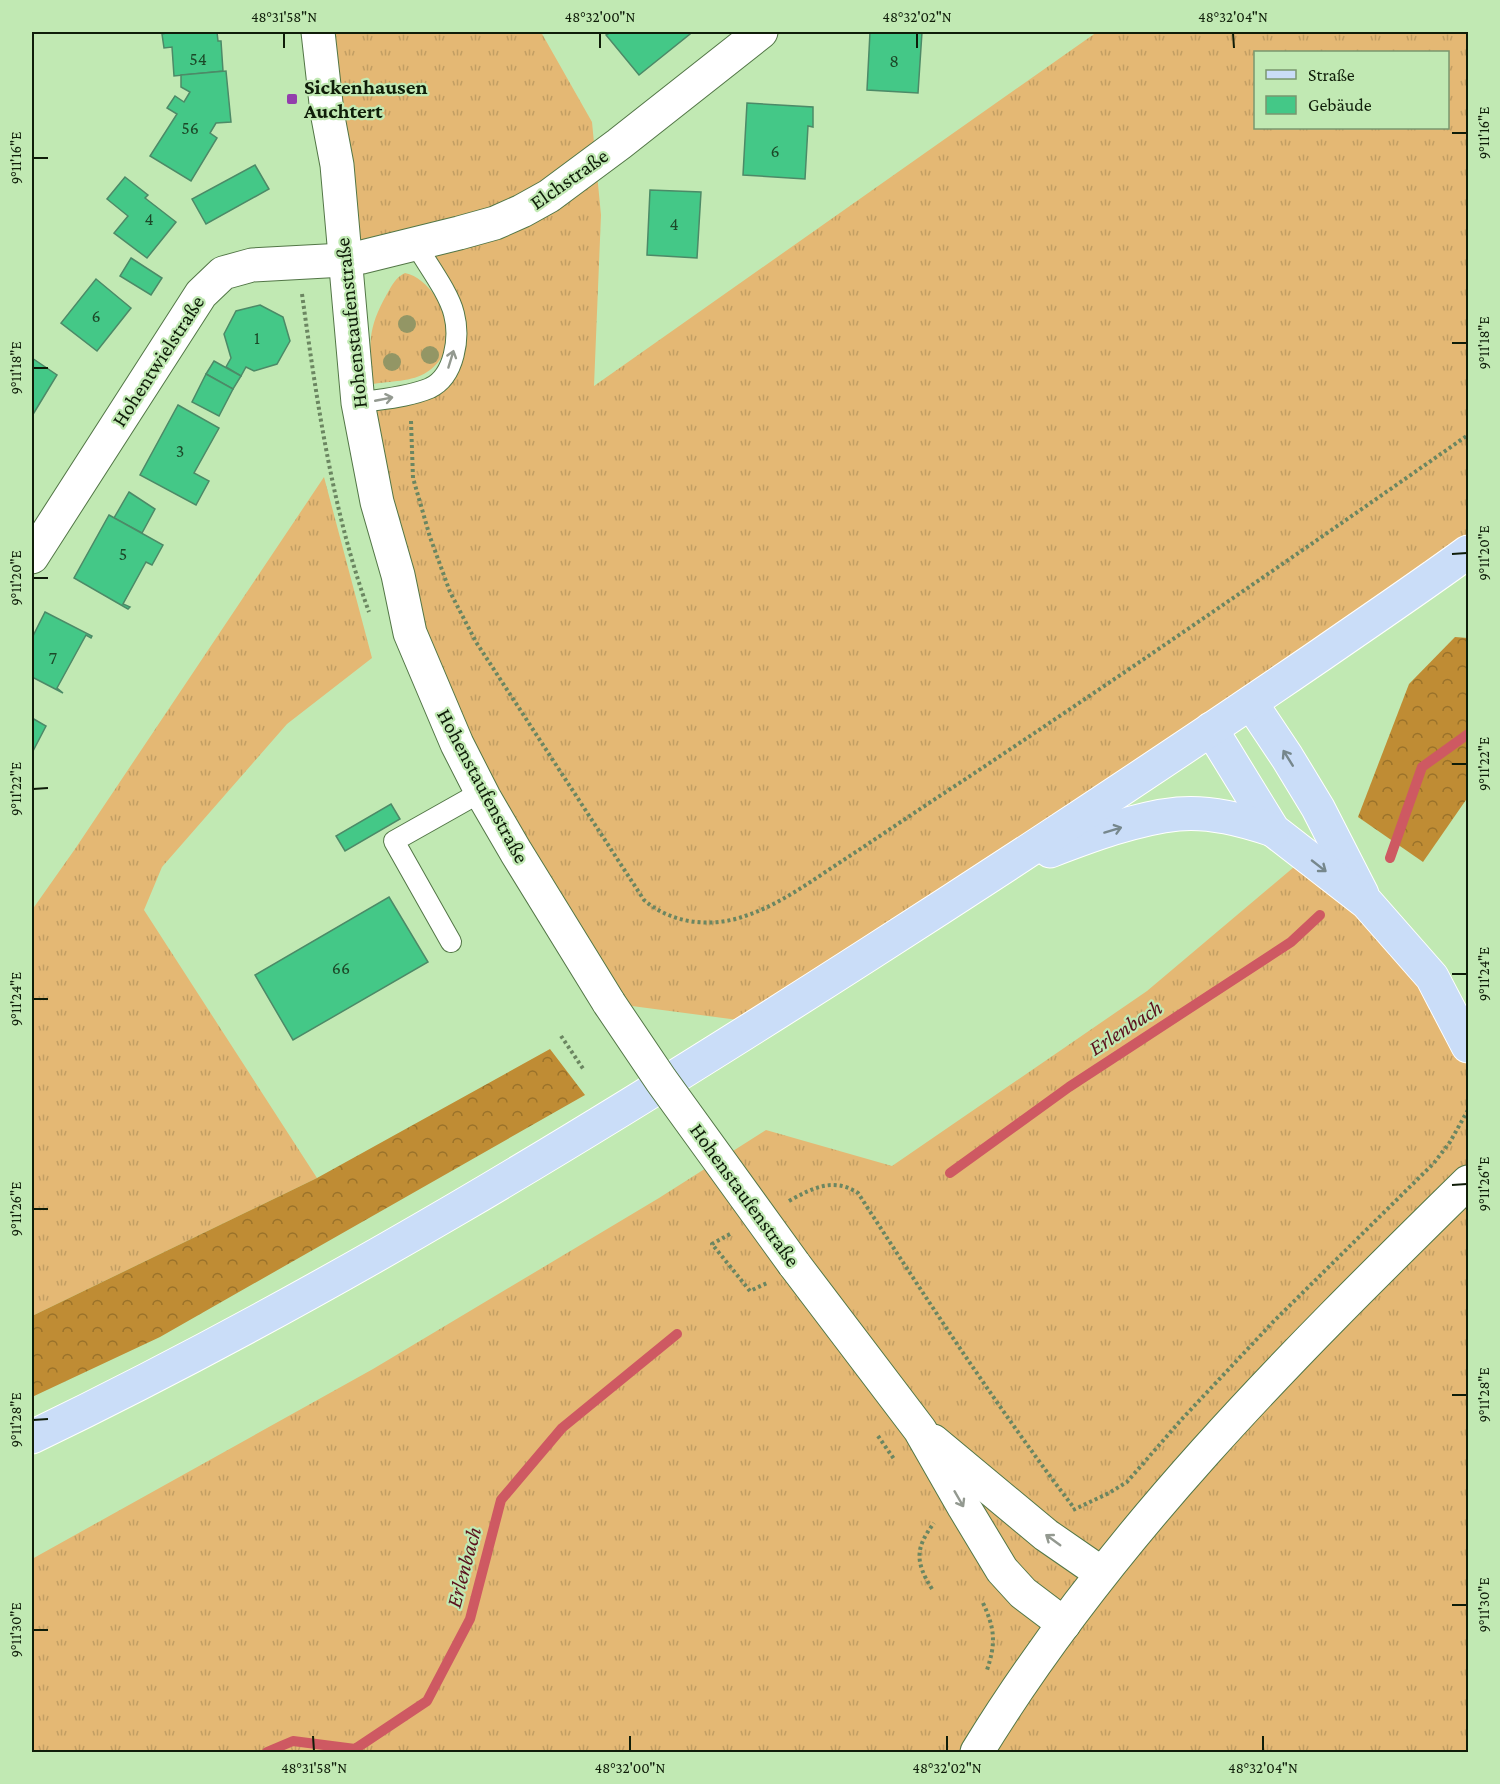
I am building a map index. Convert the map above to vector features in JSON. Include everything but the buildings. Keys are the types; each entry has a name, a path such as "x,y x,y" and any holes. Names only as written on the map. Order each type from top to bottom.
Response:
{"main road":[{"path":"32,1437 246,1328 441,1218 761,1023 998,871 1251,703 1468,552"},
{"path":"1251,703 1318,808 1367,903"},
{"path":"1211,729 1273,830"},
{"path":"998,871 1075,842 1143,821 1179,814 1238,819 1273,830 1367,903 1431,977 1468,1046"},
{"path":"1431,977 1468,1002"}],"street":[{"name":"Hohenstaufenstraße","path":"318,32 327,112 337,165 358,403 377,502 398,575 410,633 481,792 609,1003 661,1080 783,1272 920,1430 1046,1535 1101,1573"},
{"name":"Elchstraße","path":"344,260 416,245 522,212 549,196 761,32"},
{"name":"Hohentwielstraße","path":"32,557 188,313 201,294 223,273 252,265 344,260"},
{"path":"977,1752 1026,1676 1101,1573 1164,1498 1249,1402 1468,1182"},
{"name":"Hohenstaufenstraße","path":"920,1430 1002,1570 1023,1593 1064,1624"}],"lane":[{"path":"358,403 410,394 432,387 445,376 452,361 456,335 454,313 416,245"},
{"path":"451,942 394,840 481,792"}],"path":[{"path":"410,394 413,478 438,561 450,592 476,642 644,900 671,917 688,921 712,922 742,917 769,906 805,886 1049,724 1468,435"},
{"path":"561,1036 584,1070"},
{"path":"813,1188 836,1184 848,1186 858,1193 986,1387 1074,1509 1109,1494 1127,1482 1181,1420 1273,1322 1434,1163 1450,1142 1468,1110"},
{"path":"712,1244 750,1291 783,1272"},
{"path":"932,1588 923,1574 920,1557 921,1541 937,1520"},
{"path":"980,1596 993,1624 994,1650 987,1672"}],"green space":[{"path":"318,32 541,32 592,122 601,215 594,386 1097,32 1468,32 1468,552 761,1023 609,1003 457,744 358,403 432,387 457,335 416,245 362,257"},
{"path":"405,273 422,281 436,297 445,315 447,345 440,360 432,369 421,375 373,384 370,348 376,317 391,287"},
{"path":"324,477 372,658 287,724 162,867 144,910 317,1178 32,1316 32,910"},
{"path":"1455,637 1468,638 1468,797 1423,862 1358,817 1409,684"},
{"path":"1320,845 1468,1046 1468,1752 32,1752 32,1559 373,1369 659,1198 766,1130 892,1166 1147,991"},
{"path":"550,1049 585,1095 160,1337 32,1397 32,1316 317,1178"}],"waterway":[{"name":"Erlenbach","path":"1390,858 1422,767 1468,734"},
{"name":"Erlenbach","path":"950,1173 1069,1087 1291,942 1320,915"},
{"name":"Erlenbach","path":"267,1752 293,1741 355,1749 427,1701 470,1619 501,1500 562,1428 677,1334"}],"place":[{"name":"Sickenhausen Auchtert","path":"292,99"}]}
